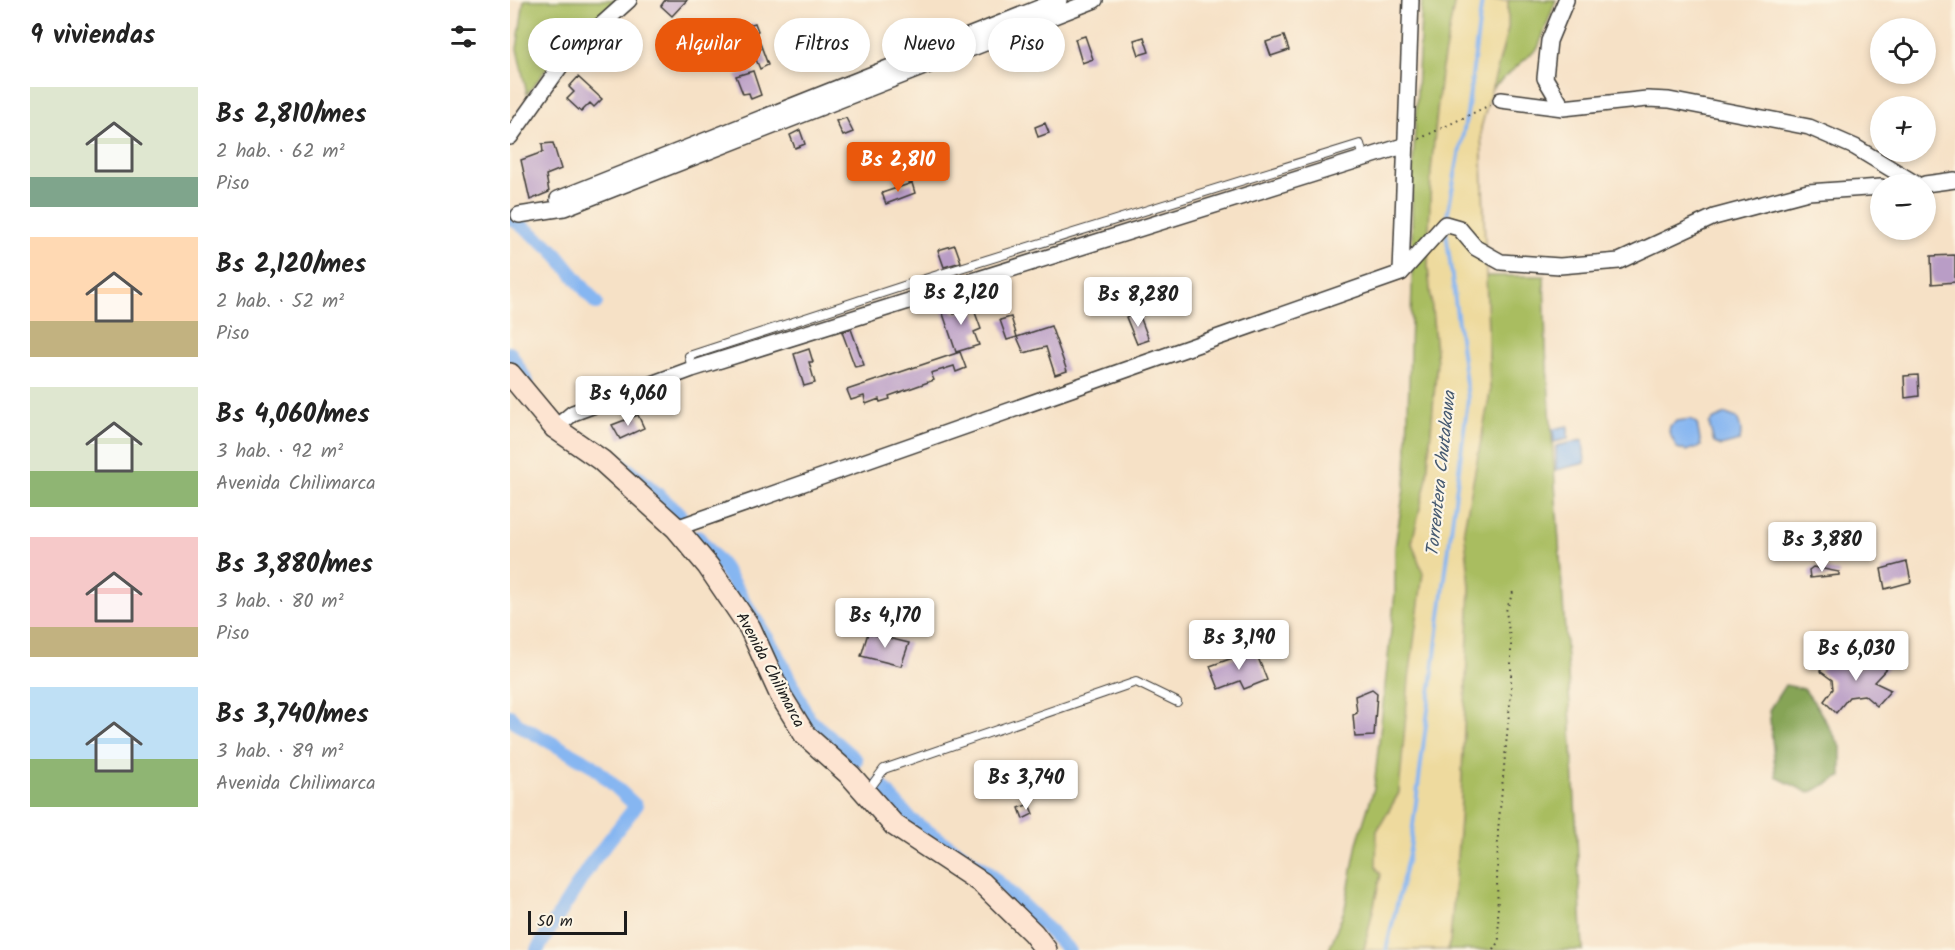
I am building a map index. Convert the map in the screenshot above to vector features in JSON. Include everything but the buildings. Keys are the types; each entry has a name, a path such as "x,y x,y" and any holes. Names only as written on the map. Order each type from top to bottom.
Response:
{"street":[{"path":"510,137 569,54 629,0"},
{"path":"515,217 1059,0"},
{"path":"515,217 564,208 1095,0"},
{"path":"1401,273 1411,0"},
{"path":"1563,108 1545,78 1549,41 1566,0"},
{"path":"1501,100 1563,108 1647,99 1669,100 1809,127 1855,147 1900,174"},
{"path":"555,428 573,413 692,369 1406,145"},
{"path":"1936,183 1955,180"},
{"path":"676,528 1401,273 1445,224 1459,228 1476,248 1501,262 1560,266 1619,261 1714,217 1808,192 1870,188"},
{"name":"Avenida Chilimarca","path":"510,374 555,428 601,460 676,528 708,566 750,628 781,696 805,735 849,775 894,825 982,883 1033,933 1046,950"}],"lane":[{"path":"866,794 884,769 1136,682 1177,702"}],"path":[{"path":"1406,145 1467,114 1501,100"},
{"path":"1494,950 1499,942 1498,831 1511,692 1511,645 1506,611 1513,592"}],"green space":[{"path":"524,0 619,0 600,18 528,18 528,72 544,72 527,94 517,49"},
{"path":"1422,0 1455,0 1441,73 1431,172 1428,266 1437,362 1427,478 1412,543 1423,573 1399,793 1377,831 1381,875 1364,950 1329,950 1345,908 1357,843 1374,788 1395,593 1395,547 1406,476 1412,287 1412,181"},
{"path":"1508,0 1556,0 1538,48 1492,88 1508,29"},
{"path":"1486,276 1544,276 1546,350 1569,690 1583,950 1447,950 1450,941 1460,819 1470,587 1464,528 1490,393"},
{"path":"1785,685 1804,689 1841,747 1841,777 1809,793 1776,777 1769,710"}],"sand":[{"path":"1455,0 1508,0 1508,29 1481,128 1490,393 1464,528 1470,587 1460,819 1450,941 1447,950 1364,950 1381,875 1376,867 1377,831 1399,793 1409,680 1423,573 1412,543 1427,478 1437,362 1428,266 1431,172 1441,73"}],"water":[{"path":"1726,414 1737,418 1741,438 1740,441 1721,446 1714,443 1709,424"},
{"path":"1691,419 1697,423 1701,446 1686,451 1677,448 1669,432 1670,426 1677,421"},
{"path":"1568,426 1568,439 1554,442 1553,429"},
{"path":"1583,440 1585,463 1556,470 1556,446"}],"waterway":[{"name":"Torrentera Chutakawa","path":"1446,221 1467,114 1482,0"},
{"path":"510,217 552,249 596,303"},
{"name":"Torrentera Chutakawa","path":"1386,950 1410,849 1468,399 1446,232"},
{"path":"510,353 527,382"},
{"path":"606,453 637,476 680,514"},
{"path":"698,537 723,567 777,654 809,719 856,760"},
{"path":"510,716 519,725 592,765 636,806 592,862 537,950"},
{"path":"880,784 911,820 988,872 1069,950"}]}
